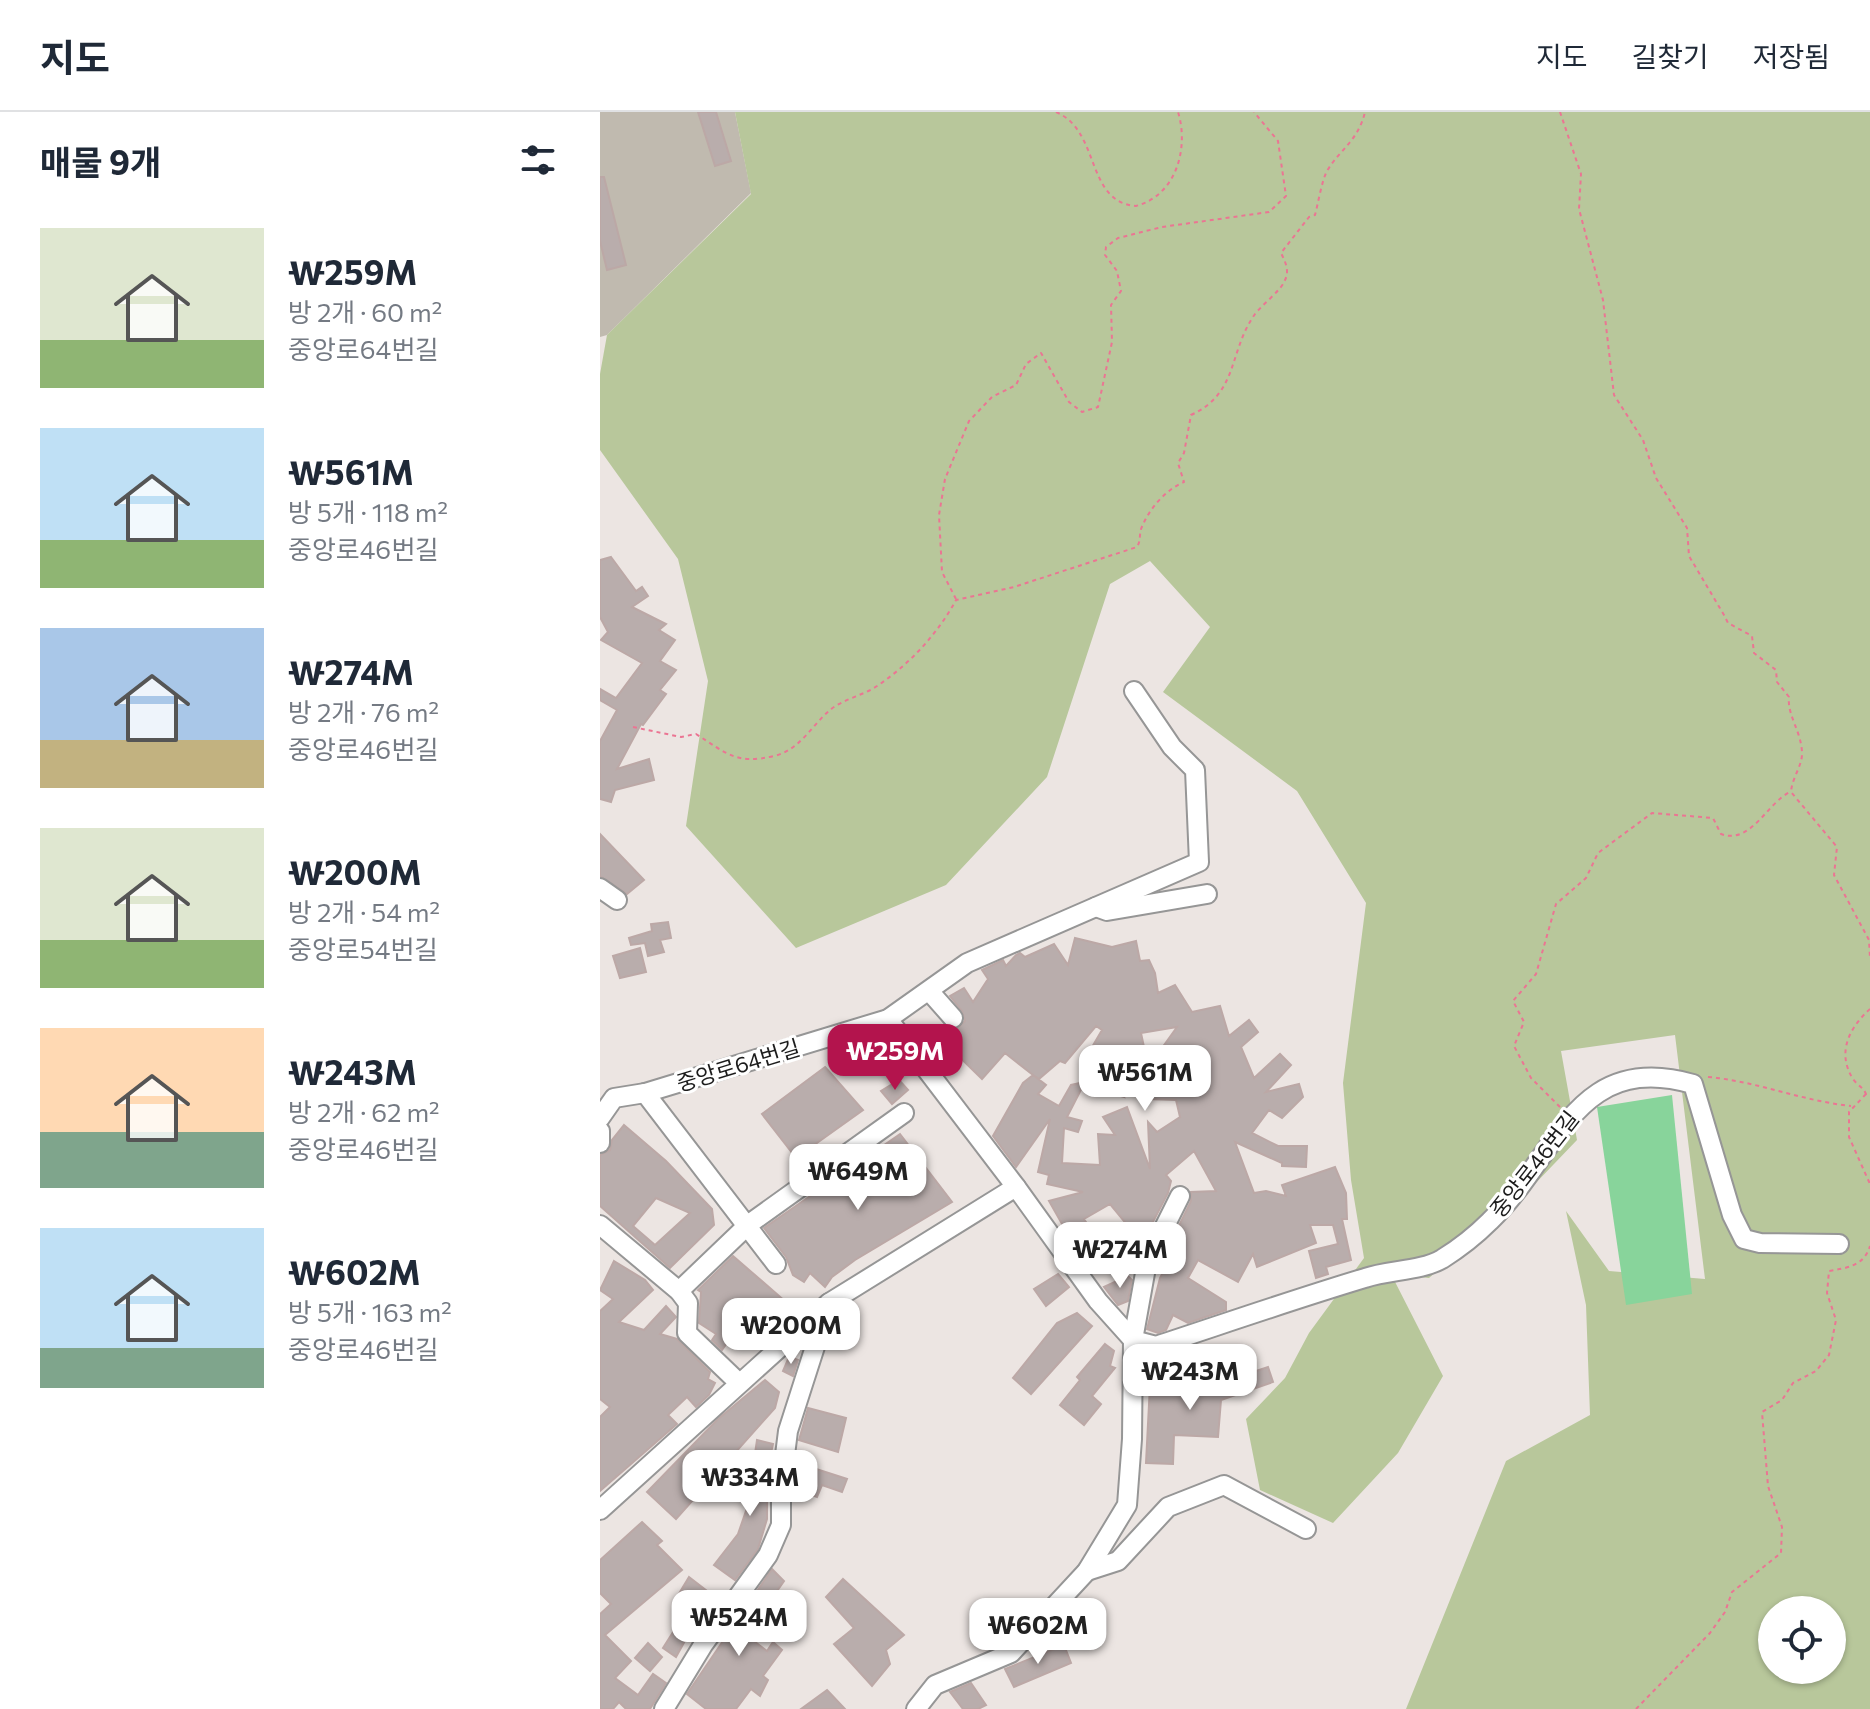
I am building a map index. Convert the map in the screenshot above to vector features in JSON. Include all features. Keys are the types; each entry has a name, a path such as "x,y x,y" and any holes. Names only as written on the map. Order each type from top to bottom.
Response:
{"street":[{"name":"중앙로64번길","path":"600,1118 614,1098 645,1093 888,1019 967,963 1199,862 1195,770 1172,747 1134,691"},
{"path":"600,888 617,900"},
{"name":"중앙로64번길","path":"1094,906 1107,911 1207,894"},
{"path":"930,992 953,1018"},
{"path":"888,1019 1098,1301 1133,1340"},
{"name":"중앙로46번길","path":"1133,1340 1156,1346 1368,1277 1440,1260 1491,1220 1588,1098 1624,1080 1663,1076 1693,1084"},
{"path":"1693,1084 1732,1215 1744,1239 1839,1244"},
{"path":"645,1093 749,1224 776,1264"},
{"path":"679,1291 749,1224 904,1113"},
{"path":"600,1131 600,1143"},
{"path":"600,1510 829,1303 1016,1187"},
{"path":"916,1709 935,1685 1011,1653 1087,1571 1127,1505 1133,1340 1147,1262 1180,1196"},
{"path":"600,1225 679,1291 688,1303 687,1333 739,1383"},
{"path":"664,1709 703,1645 768,1555 781,1525 781,1487 788,1431 829,1303"},
{"path":"1087,1571 1118,1561 1168,1507 1224,1485 1306,1529"}],"path":[{"path":"1056,112 1078,128 1103,189 1111,199 1136,206 1160,192 1177,168 1184,145 1178,112"},
{"path":"956,600 942,572 939,515 945,479 969,421 992,397 1016,385 1026,364 1041,353 1069,402 1082,412 1098,407 1112,342 1111,305 1121,291 1117,271 1105,255 1106,247 1118,238 1162,227 1269,212 1286,196 1278,141 1254,112"},
{"path":"633,727 681,737 696,734 733,758 775,756 788,751 835,706 874,687 908,663 935,634 956,600 1014,587 1127,550 1141,542 1143,526 1168,489 1184,482 1178,463 1184,453 1191,415 1213,404 1225,388 1256,313 1284,284 1288,270 1281,253 1309,217 1315,215 1328,169 1347,143 1360,132 1365,112"},
{"path":"1560,112 1581,174 1579,209 1603,300 1614,395 1643,440 1656,478 1687,528 1689,556 1728,623 1752,636 1754,653 1776,670 1777,682 1789,697 1788,710 1799,728 1802,757 1791,792"},
{"path":"1791,792 1837,847 1834,875 1869,940 1870,958"},
{"path":"1569,1119 1547,1091 1531,1078 1514,1046 1524,1022 1513,1001 1536,974 1556,904 1586,878 1598,853 1652,813 1713,818 1721,834 1730,838 1742,835 1781,796 1791,792"},
{"path":"1693,1084 1708,1077 1746,1081 1829,1104 1851,1106 1868,1094 1853,1079 1847,1055 1847,1036 1852,1026 1870,1009"},
{"path":"1851,1106 1849,1137 1870,1184"},
{"path":"1636,1709 1710,1633 1725,1612 1732,1592 1781,1553 1782,1527 1768,1486 1762,1412 1782,1400 1793,1383 1816,1371 1829,1355 1836,1320 1826,1283 1829,1271 1852,1268 1868,1254 1870,1246"}],"shaded area":[{"path":"600,112 735,112 751,193 607,335 600,337"}],"green space":[{"path":"735,112 1870,112 1870,1709 1406,1709 1506,1461 1590,1415 1586,1305 1566,1211 1609,1271 1705,1279 1675,1035 1561,1051 1577,1140 1530,1189 1429,1278 1391,1274 1443,1376 1398,1453 1333,1523 1260,1490 1246,1419 1285,1378 1309,1333 1364,1258 1351,1180 1343,1083 1366,903 1297,791 1163,692 1210,627 1150,561 1110,584 1047,777 946,885 796,948 686,826 708,681 678,559 600,450 600,374 607,335 751,194"},
{"path":"1672,1095 1692,1294 1626,1305 1597,1107"}],"building":[{"path":"698,112 716,112 731,161 715,166"},
{"path":"600,177 604,177 626,265 607,270 600,241"},
{"path":"611,557 636,591 642,587 648,596 632,607 666,624 659,630 675,640 660,661 676,670 660,690 666,694 641,724 617,769 649,759 654,780 615,790 611,802 600,799 600,741 617,710 600,700 600,689 616,698 642,663 601,640 608,632 600,617 600,560"},
{"path":"600,834 644,880 627,894 600,876"},
{"path":"668,922 671,938 660,940 664,952 648,956 645,943 631,945 629,938 652,931 651,924"},
{"path":"1075,938 1112,947 1136,941 1140,961 1149,960 1155,973 1158,993 1175,985 1192,1012 1220,1006 1229,1036 1249,1020 1258,1032 1241,1047 1254,1078 1280,1054 1291,1065 1266,1092 1299,1084 1303,1097 1282,1118 1269,1110 1252,1133 1278,1146 1307,1146 1306,1167 1282,1166 1282,1163 1235,1142 1254,1193 1266,1191 1286,1196 1282,1185 1335,1167 1346,1193 1347,1219 1342,1219 1351,1260 1326,1267 1328,1274 1316,1278 1309,1251 1338,1244 1333,1225 1310,1225 1316,1243 1257,1267 1253,1254 1238,1282 1198,1260 1188,1278 1226,1302 1226,1310 1188,1323 1173,1315 1166,1330 1158,1333 1147,1329 1160,1278 1177,1245 1171,1242 1191,1201 1191,1192 1216,1191 1194,1151 1166,1175 1171,1181 1168,1193 1142,1243 1110,1204 1084,1219 1097,1239 1079,1254 1049,1201 1083,1192 1047,1184 1049,1175 1038,1172 1050,1119 1016,1167 993,1136 1023,1083 1033,1075 1005,1053 982,1079 940,1038 948,1028 956,1030 965,1021 962,1011 950,996 964,988 973,1002 988,979 982,970 1003,960 1006,966 1020,953 1025,957 1054,944 1068,965","holes":["1096,1026 1102,1030 1081,1066 1144,1047 1141,1033 1177,1027 1157,1055 1159,1066 1095,1080 1096,1089 1124,1097 1121,1090 1147,1083 1148,1099 1176,1100 1180,1117 1157,1132 1148,1122 1150,1169 1127,1107 1103,1117 1115,1135 1098,1134 1100,1165 1062,1163 1064,1128 1078,1132 1082,1121 1067,1117 1085,1082 1071,1085 1059,1106 1038,1094 1046,1085 1033,1075 1039,1079 1060,1061 1065,1063"]},
{"path":"640,948 646,972 620,978 613,956"},
{"path":"825,1067 863,1110 796,1158 762,1114"},
{"path":"899,1080 908,1090 892,1104 881,1091"},
{"path":"624,1125 666,1161 712,1209 714,1225 670,1268 600,1206 600,1155 610,1150 612,1140","holes":["656,1198 690,1213 655,1245 633,1226"]},
{"path":"900,1134 952,1202 855,1260 832,1277 825,1287 810,1273 804,1282 793,1275 786,1257 764,1228"},
{"path":"733,1256 794,1309 763,1338 749,1325 734,1346 727,1343 722,1350 712,1340 716,1334 699,1323 701,1292 698,1290"},
{"path":"614,1261 645,1280 653,1290 619,1322 644,1330 666,1306 676,1317 660,1334 677,1339 710,1372 708,1379 715,1383 709,1395 696,1407 687,1397 668,1415 677,1424 600,1491 600,1417 610,1407 600,1399 600,1311 613,1299 600,1290"},
{"path":"1058,1274 1069,1287 1046,1306 1034,1289"},
{"path":"1128,1276 1132,1280 1128,1301 1118,1305 1104,1287"},
{"path":"1077,1313 1092,1326 1031,1394 1013,1378 1057,1323"},
{"path":"1105,1344 1114,1351 1110,1366 1115,1368 1092,1396 1101,1404 1084,1425 1060,1405 1080,1380 1077,1377"},
{"path":"789,1357 798,1360 793,1376 783,1371"},
{"path":"1268,1367 1273,1382 1221,1400 1218,1437 1174,1435 1173,1464 1146,1463 1150,1385 1236,1384 1235,1378"},
{"path":"765,1380 779,1392 775,1408 676,1519 647,1492 718,1419"},
{"path":"808,1408 846,1418 838,1452 799,1440"},
{"path":"757,1440 773,1444 767,1471 767,1519 758,1549 735,1580 714,1565 738,1534 747,1508"},
{"path":"813,1468 847,1479 842,1492 822,1485 817,1497 806,1493 808,1484 794,1483 795,1471 812,1472"},
{"path":"642,1522 662,1541 657,1545 682,1570 605,1635 631,1661 615,1678 638,1695 653,1674 666,1683 650,1709 626,1709 619,1702 613,1709 600,1709 600,1614 611,1604 600,1593 600,1560"},
{"path":"772,1569 784,1581 746,1635 767,1651 773,1642 782,1650 763,1676 768,1680 760,1696 751,1689 736,1709 706,1709 687,1694"},
{"path":"689,1577 720,1601 708,1618 677,1597"},
{"path":"843,1579 904,1635 886,1650 890,1664 872,1686 834,1644 854,1628 826,1597"},
{"path":"675,1629 686,1639 676,1657 663,1648"},
{"path":"648,1643 662,1657 650,1671 635,1658"},
{"path":"1064,1645 1071,1663 1014,1687 1005,1669"},
{"path":"971,1683 986,1705 978,1709 963,1709 950,1692"},
{"path":"827,1690 845,1709 801,1709"}]}
